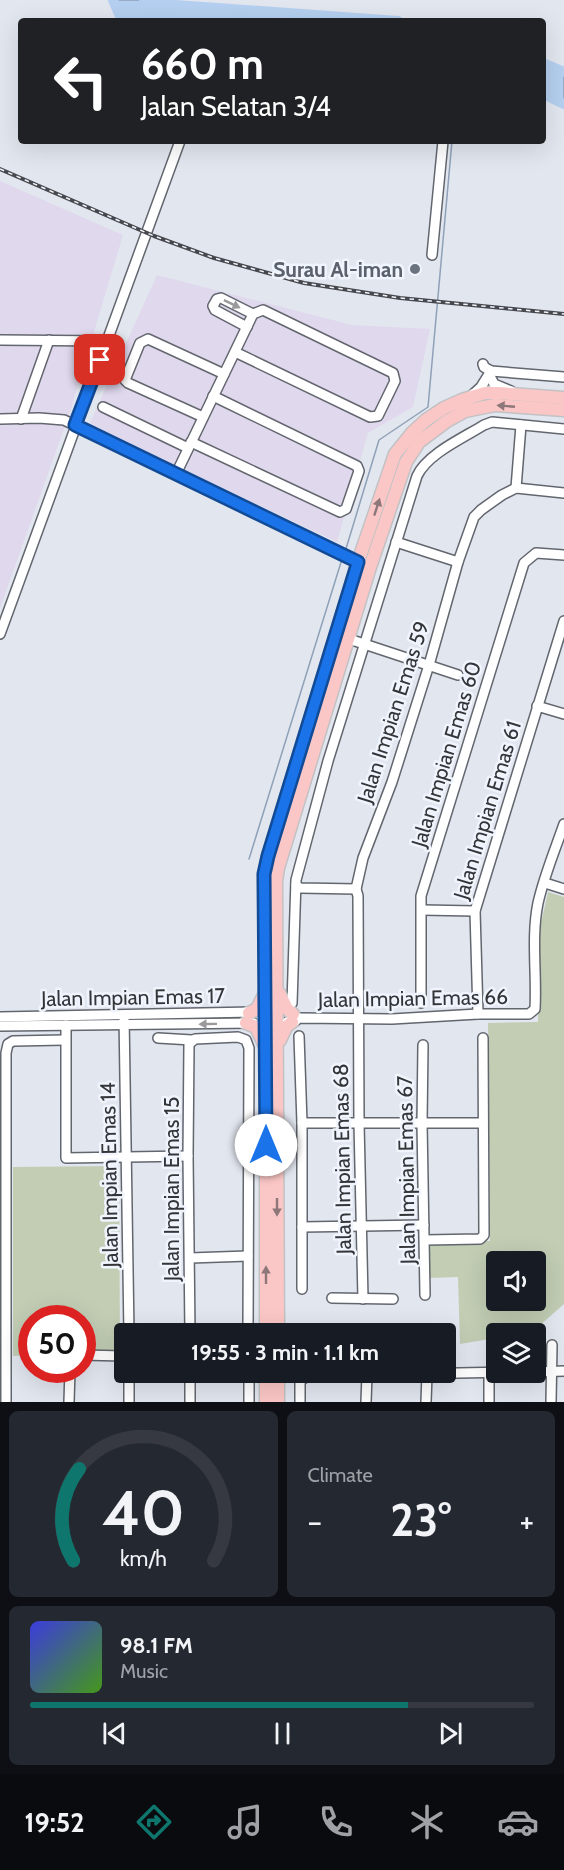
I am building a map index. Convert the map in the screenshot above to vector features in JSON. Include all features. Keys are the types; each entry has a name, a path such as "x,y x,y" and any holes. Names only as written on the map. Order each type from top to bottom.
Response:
{"main road":[{"path":"266,1323 272,1017 263,895 268,856 359,562 394,454 426,420 444,408 485,393 564,398"},
{"path":"278,1323 271,1050 248,1018 271,990 278,868 348,639 359,562 406,462 419,442 430,432 465,411 484,406 564,410"},
{"path":"271,990 294,1014 271,1050"},
{"path":"266,1383 266,1402"},
{"path":"278,1383 278,1402"}],"street":[{"path":"0,634 179,144"},
{"path":"432,255 443,144"},
{"path":"247,327 215,310 213,306 217,299 221,298 253,314"},
{"path":"176,474 253,314 263,310 393,373 395,381 378,416 374,417 235,352"},
{"path":"203,417 125,380 140,343 148,339 224,374"},
{"path":"0,340 107,341"},
{"path":"21,419 49,340"},
{"path":"483,364 484,368 491,371 564,377"},
{"path":"491,371 490,376 494,384 522,395"},
{"path":"469,398 478,390 491,371"},
{"path":"103,407 340,513 346,509 358,471 357,466 213,396"},
{"path":"0,419 64,420 359,562"},
{"path":"294,1014 296,885 328,761 421,468 452,445 492,422 564,429"},
{"path":"521,425 516,488 564,493"},
{"name":"Jalan Impian Emas 59","path":"358,1019 358,896 356,889 363,858 392,782 429,665 458,562 474,517 495,500 516,488"},
{"path":"396,542 458,562"},
{"name":"Jalan Impian Emas 60","path":"421,1002 421,896 524,563 536,553 564,555"},
{"name":"Jalan Impian Emas 61","path":"478,1014 475,911 564,621"},
{"path":"348,639 458,675"},
{"path":"537,706 564,714"},
{"path":"564,824 545,883 564,889"},
{"name":"Jalan Impian Emas 66","path":"272,1017 294,1014 392,1019 478,1014 529,1014 535,1010 535,930 538,904 545,883"},
{"path":"296,885 300,888 356,889"},
{"path":"422,910 475,911"},
{"name":"Jalan Impian Emas 17","path":"0,1017 124,1021"},
{"name":"Jalan Impian Emas 17","path":"0,1026 272,1017"},
{"name":"Jalan Impian Emas 68","path":"358,1019 363,1299"},
{"name":"Jalan Impian Emas 14","path":"124,1021 129,1323"},
{"path":"66,1025 66,1158 188,1156"},
{"path":"299,1036 302,1123 302,1289"},
{"path":"158,1038 190,1042 238,1037 246,1040 249,1048 248,1323"},
{"path":"425,1240 480,1239 484,1235 483,1038"},
{"path":"6,1402 3,1357 3,1158 6,1053 8,1044 13,1041 65,1040"},
{"name":"Jalan Impian Emas 15","path":"190,1042 188,1156 190,1323"},
{"name":"Jalan Impian Emas 67","path":"423,1045 425,1295"},
{"path":"302,1123 483,1123"},
{"path":"302,1227 424,1225"},
{"path":"190,1258 249,1256"},
{"path":"332,1298 393,1299"},
{"path":"551,1402 552,1345"},
{"path":"96,1355 114,1356"},
{"path":"546,1372 564,1371"},
{"path":"456,1374 486,1373"},
{"path":"69,1402 70,1383"},
{"path":"129,1383 129,1402"},
{"path":"190,1383 190,1402"},
{"path":"249,1383 249,1402"},
{"path":"300,1383 300,1402"},
{"path":"366,1402 367,1383"},
{"path":"426,1383 426,1402"},
{"path":"489,1383 489,1402"}],"shaded area":[{"path":"0,181 123,235 69,415 0,608"},
{"path":"157,275 352,325 430,329 413,407 368,433 337,542 89,425"}],"green space":[{"path":"548,892 564,897 564,1304 542,1323 486,1323 486,1340 460,1344 458,1277 428,1278 428,1241 490,1241 488,1023 538,1022 539,932"},
{"path":"119,1166 120,1323 114,1323 114,1352 96,1353 96,1305 18,1305 18,1356 13,1356 13,1167"}],"water":[{"path":"113,0 144,0 148,3 356,18 122,18"},
{"path":"546,64 564,72 564,104 546,95"}],"waterway":[{"path":"113,0 122,18"},
{"path":"144,0 148,3 356,18"},
{"path":"546,64 564,72"},
{"path":"546,95 564,104"},
{"path":"345,552 379,440 428,407 452,144"},
{"path":"249,859 342,559"}],"railway":[{"path":"0,169 154,236 214,258 304,283 400,298 564,314"}],"place":[{"name":"Surau Al-iman","path":"415,269"}],"route":[{"path":"100,360 75,425 358,562 264,874 266,1145"}]}
